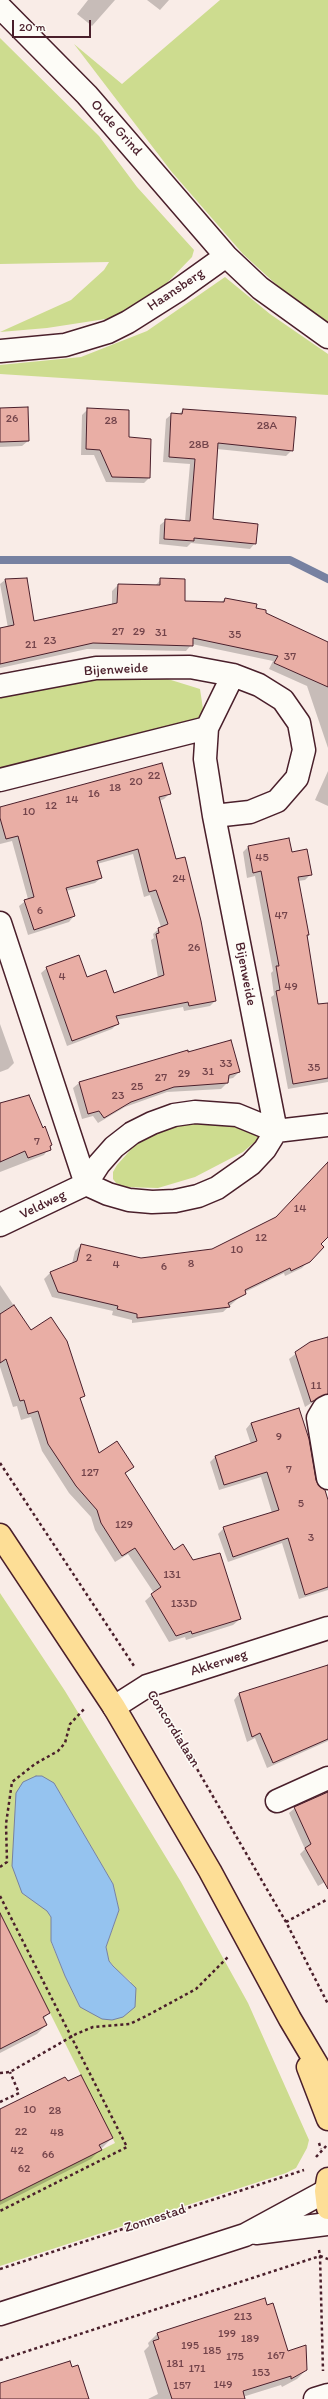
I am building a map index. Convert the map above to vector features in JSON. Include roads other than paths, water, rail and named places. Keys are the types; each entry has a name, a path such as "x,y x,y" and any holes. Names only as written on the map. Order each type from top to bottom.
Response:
{"main road":[{"path":"0,1535 114,1707 210,1871 290,2019 328,2083"},
{"path":"290,2019 328,2119"}],"street":[{"name":"Oude Grind","path":"0,7 92,101 226,256"},
{"path":"226,256 260,288 328,337"},
{"name":"Haansberg","path":"0,352 65,345 108,332 128,322 226,256"},
{"name":"Bijenweide","path":"0,686 96,668 190,667 233,676 259,685 283,700 299,723 304,750 297,778 277,801 250,812 214,816"},
{"name":"Bijenweide","path":"233,676 207,728 205,759 214,816 276,1131"},
{"path":"0,780 207,728"},
{"path":"0,923 86,1184 108,1194 129,1200 152,1202 175,1201 198,1196 235,1177 251,1164 265,1149 276,1131"},
{"path":"86,1184 99,1164 126,1138 152,1123 174,1115 202,1112 237,1115 276,1131 328,1125"},
{"name":"Veldweg","path":"0,1225 86,1184"},
{"path":"328,1406 324,1408 318,1418 328,1478"},
{"name":"Akkerweg","path":"114,1707 147,1686 328,1628"},
{"path":"277,1801 328,1778"},
{"path":"244,2235 323,2186"},
{"path":"0,2314 244,2235 328,2224"}],"water":[{"path":"36,1776 42,1776 54,1783 113,1884 119,1910 106,1947 109,1961 136,1988 135,2007 123,2017 112,2020 102,2019 80,2007 65,1976 51,1941 51,1917 47,1911 22,1893 12,1866 16,1793 23,1782"}],"waterway":[{"path":"0,560 290,560 328,579"}]}
